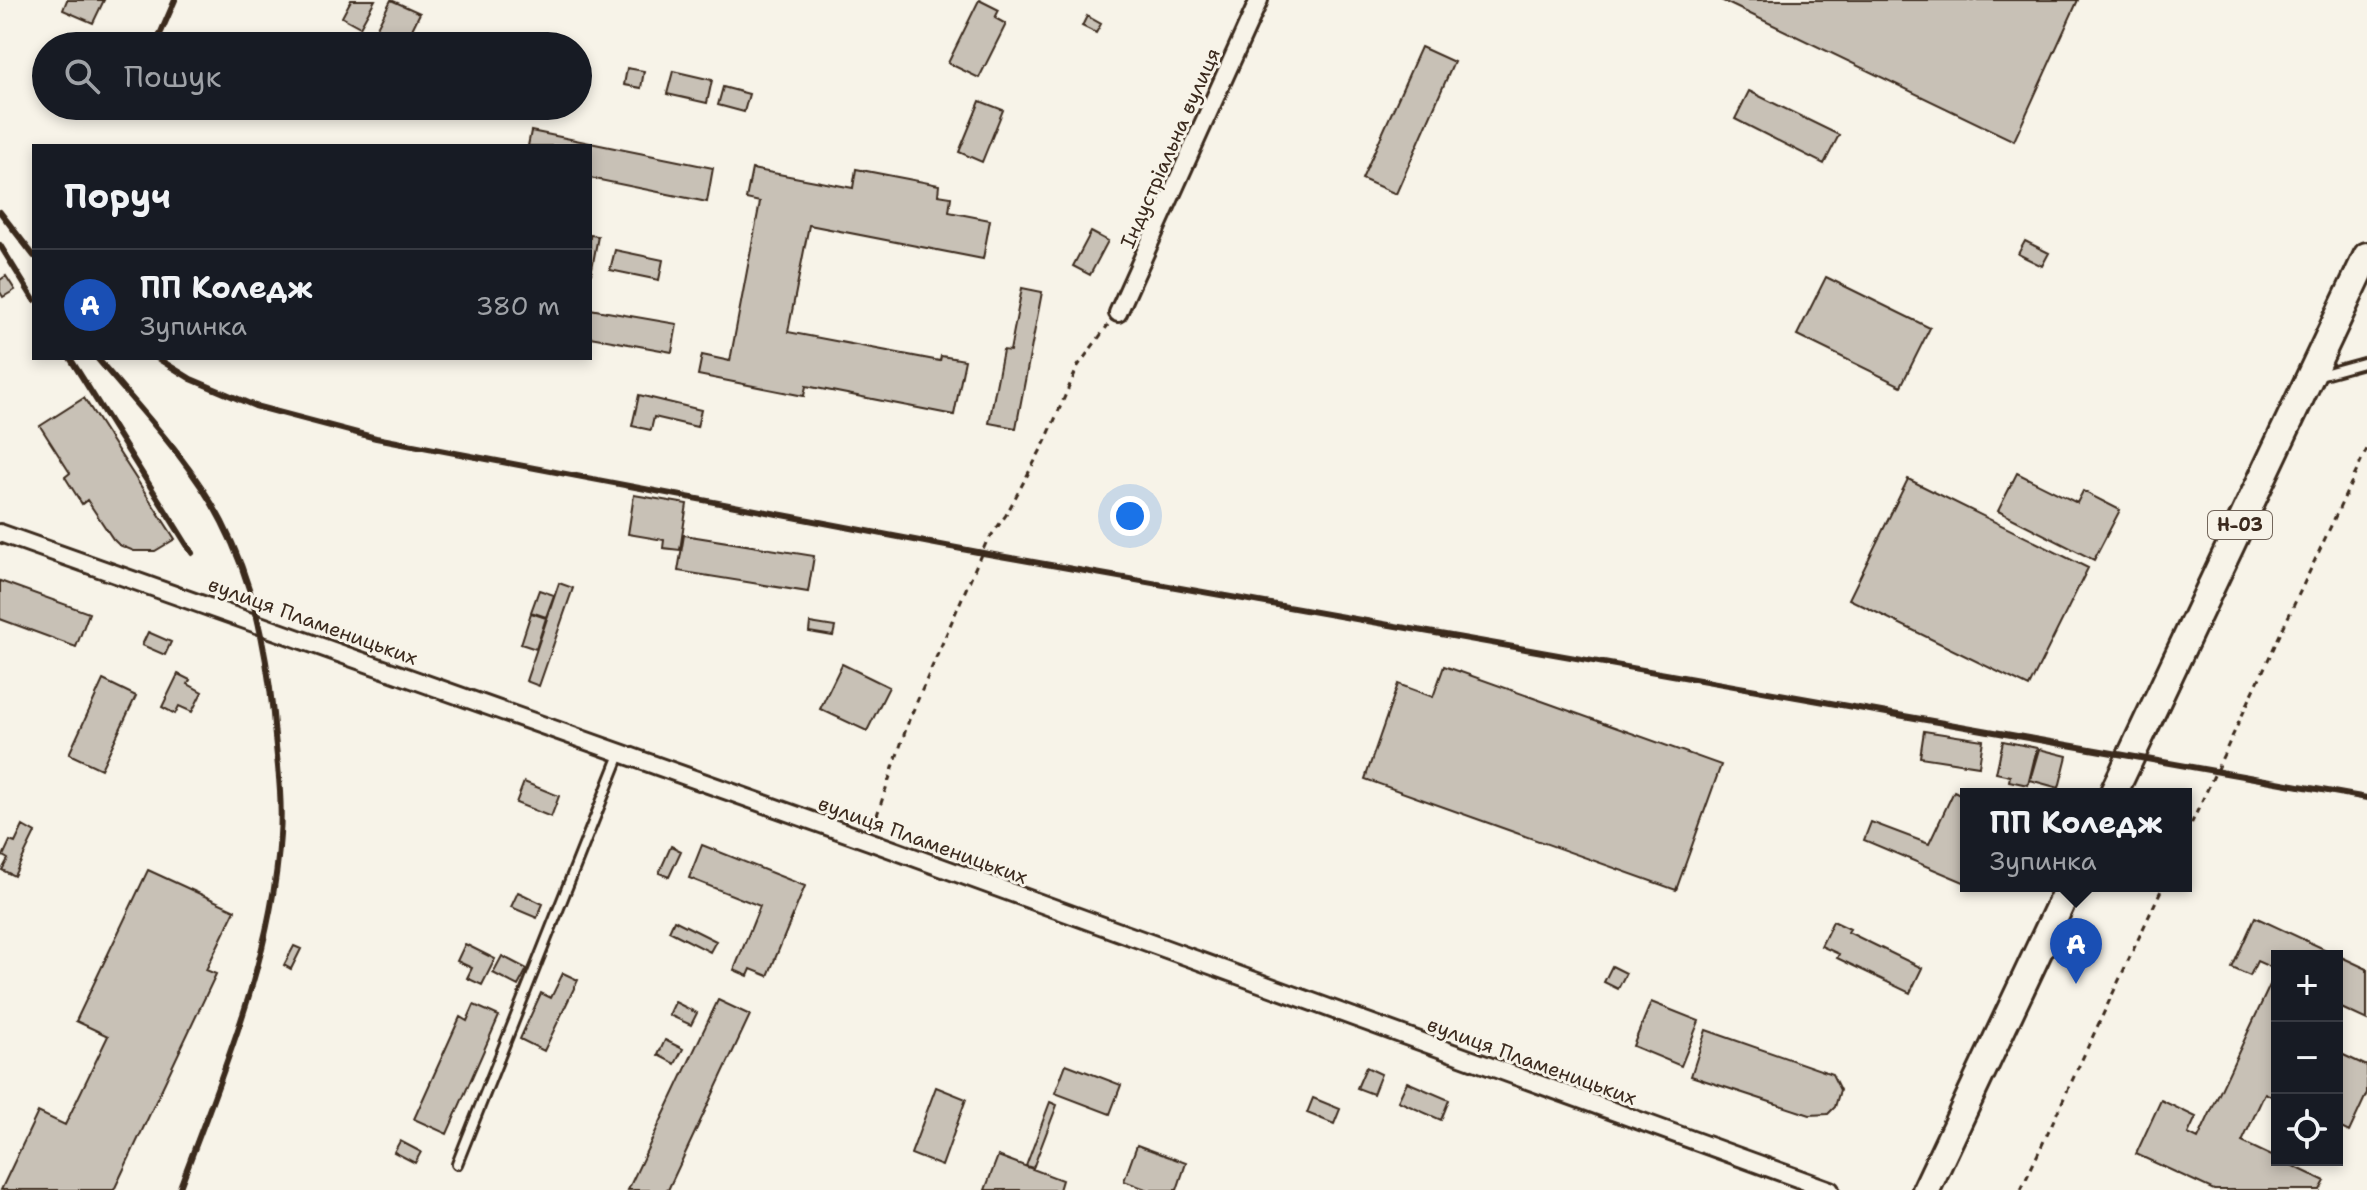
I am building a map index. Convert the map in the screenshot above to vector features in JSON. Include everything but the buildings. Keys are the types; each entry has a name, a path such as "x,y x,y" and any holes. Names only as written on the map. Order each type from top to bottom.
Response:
{"main road":[{"name":"Н-03","path":"2116,788 2367,256"},
{"path":"1926,1190 2066,892"}],"street":[{"name":"Індустріальна вулиця","path":"1118,313 1259,0"},
{"name":"вулиця Пламеницьких","path":"0,533 869,841 1830,1190"}],"lane":[{"path":"2311,377 2367,362"},
{"path":"457,1164 621,752"}],"path":[{"path":"869,841 909,720 986,543 1006,515 1045,442 1078,366 1118,313"},
{"path":"2192,822 2367,449"},
{"path":"2021,1190 2160,892"}],"railway":[{"path":"161,32 175,0"},
{"path":"0,212 32,253"},
{"path":"0,245 32,297"},
{"path":"71,360 192,553"},
{"path":"99,360 180,457 222,522 250,591 273,714 281,820 267,927 243,1016 179,1190"},
{"path":"160,360 191,379 255,406 376,438 983,553 2367,798"}],"place":[{"name":"ПП Коледж","path":"2076,984"}]}
